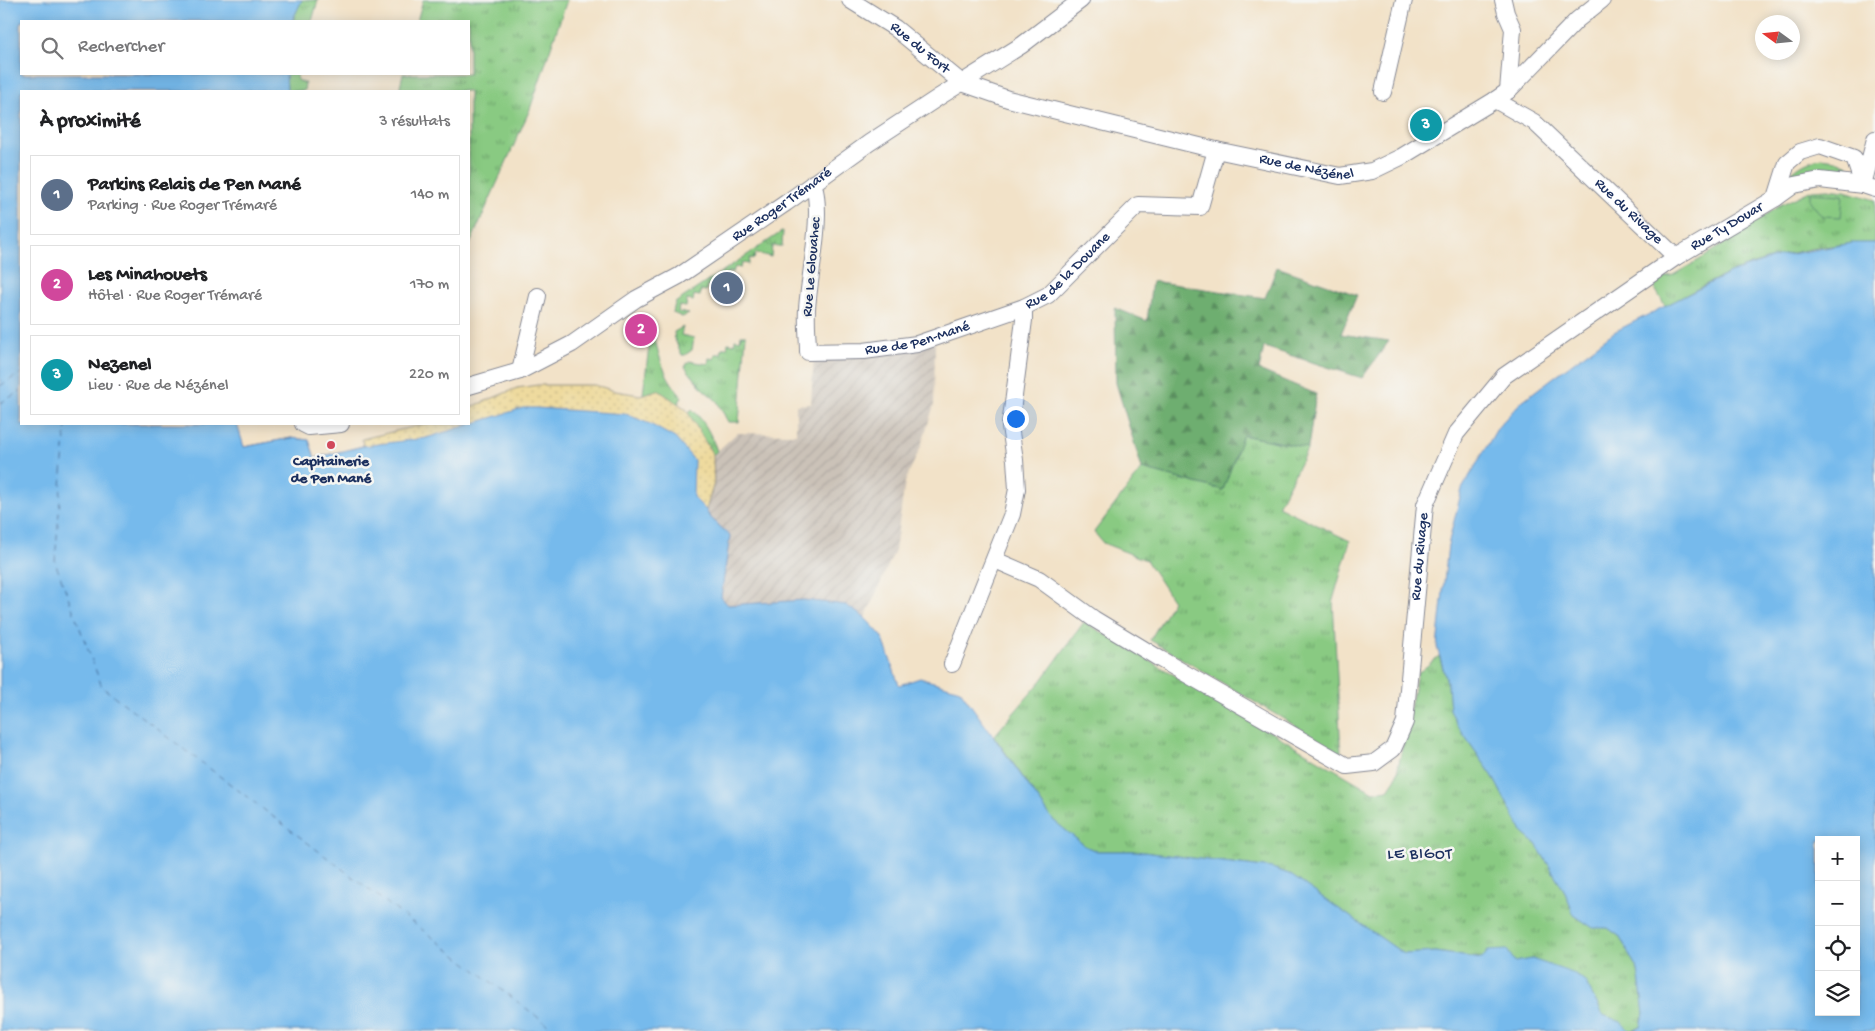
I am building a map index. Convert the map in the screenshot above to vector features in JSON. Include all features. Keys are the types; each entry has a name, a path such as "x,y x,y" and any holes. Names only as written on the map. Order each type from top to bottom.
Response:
{"street":[{"name":"Rue du Fort","path":"850,0 895,28 962,84"},
{"path":"876,17 878,0"},
{"name":"Rue Roger Trémaré","path":"470,386 520,371 572,344 636,299 678,276 939,96 962,84 1022,45 1081,0"},
{"path":"1383,92 1404,0"},
{"path":"1501,96 1513,29 1503,0"},
{"name":"Rue de Nézénel","path":"962,84 1008,99 1216,150 1340,176 1372,171 1401,157 1501,96 1591,3"},
{"name":"Rue du Rivage","path":"995,560 1039,579 1094,618 1160,660 1347,766 1374,763 1393,749 1405,722 1425,505 1456,434 1504,376 1676,257 1534,122 1501,96"},
{"path":"1869,187 1875,140"},
{"name":"Rue Ty Douar","path":"1776,198 1787,163 1800,152 1820,146 1854,158 1869,187"},
{"name":"Rue de la Douane","path":"952,664 1012,514 1017,489 1010,426 1024,320 1024,307 1048,295 1138,206 1200,207 1216,150"},
{"name":"Rue Ty Douar","path":"1676,257 1776,198 1794,185 1820,180 1869,187"},
{"name":"Rue Le Glouahec","path":"808,352 807,311 817,193 813,183"},
{"path":"520,371 538,296"},
{"name":"Rue de Pen-Mané","path":"808,352 864,351 917,344 1024,307"},
{"path":"305,425 310,427 331,425"}],"shaded area":[{"path":"935,343 934,405 921,446 905,482 895,550 865,618 846,605 804,600 729,605 721,597 730,536 708,516 706,510 714,483 713,455 737,433 796,434 796,405 811,404 814,356"}],"green space":[{"path":"302,0 318,0 312,20 292,20"},
{"path":"423,0 567,0 530,109 470,244 470,90 401,90 400,86 403,75 470,75 470,20 417,20"},
{"path":"286,75 297,75 297,80 305,83 304,90 287,90"},
{"path":"1822,158 1836,160 1848,165 1849,169 1789,175 1796,168 1812,160"},
{"path":"1812,190 1845,191 1875,200 1875,243 1820,247 1765,260 1706,284 1665,306 1653,285 1654,281 1673,275 1706,256 1780,205"},
{"path":"1810,193 1843,195 1841,217 1822,216 1810,201"},
{"path":"783,231 782,246 772,246 771,257 756,253 754,259 750,258 749,264 742,263 741,268 735,267 733,272 728,272 727,277 721,276 720,281 714,281 713,286 707,285 706,291 701,290 700,296 694,295 693,301 687,300 686,307 679,306 678,312 689,314 682,317 673,313 675,303"},
{"path":"1277,267 1357,295 1341,334 1389,341 1362,378 1264,347 1259,370 1316,394 1308,448 1243,435 1223,490 1142,469 1116,383 1115,308 1147,321 1152,281 1265,298"},
{"path":"683,327 681,335 694,338 692,350 685,355 682,355 675,340 674,332"},
{"path":"651,331 653,332 666,373 682,397 678,404 658,390 643,394"},
{"path":"741,335 746,335 739,422 728,422 717,401 703,389 685,367 689,361 708,364 709,358 714,359 715,354 721,354 722,348 727,348 728,343 735,344 735,339 740,340"},
{"path":"692,409 704,424 712,439 717,451 713,455 688,413"},
{"path":"1242,435 1308,448 1278,506 1350,541 1333,600 1341,753 1150,640 1173,601 1146,560 1103,543 1094,532 1142,469 1223,490"},
{"path":"1084,622 1373,792 1388,790 1396,778 1417,674 1439,656 1448,685 1450,709 1457,725 1492,775 1522,832 1536,844 1564,890 1574,915 1593,927 1608,928 1619,936 1638,970 1644,1013 1641,1027 1630,1031 1621,1022 1603,1015 1585,981 1532,959 1515,963 1436,952 1404,954 1289,874 1272,868 1135,851 1096,851 1085,846 1053,820 994,736 1042,680"}],"sand":[{"path":"538,385 595,385 615,391 640,395 658,390 686,409 713,455 714,483 706,510 679,484 416,476 244,447 291,438 309,440 315,458 363,446 362,439 421,425 470,425 470,408 517,388"}],"water":[{"path":"0,0 302,0 292,20 20,20 20,75 286,75 287,90 20,90 20,425 237,425 244,447 291,438 309,440 315,458 363,446 426,438 523,408 626,414 650,424 675,438 694,460 693,497 730,536 721,597 728,605 804,600 846,605 865,618 882,636 899,685 920,678 960,690 1053,820 1085,846 1096,851 1135,851 1272,868 1289,874 1404,954 1436,952 1482,959 1488,951 1507,950 1515,962 1532,959 1575,974 1585,981 1603,1015 1621,1022 1630,1031 0,1031"},
{"path":"1853,243 1875,243 1875,1031 1632,1031 1641,1027 1644,1013 1638,970 1619,936 1608,928 1593,928 1574,915 1564,890 1536,844 1522,832 1492,775 1457,725 1450,709 1448,685 1437,647 1448,545 1462,489 1498,427 1522,401 1614,332 1730,273 1780,256"}],"ferry route":[{"path":"0,386 20,374"},
{"path":"0,403 20,392"},
{"path":"66,425 55,562 102,687 556,1031"}],"place":[{"name":"Nezenel","path":"1426,125"},
{"name":"Parkins Relais de Pen Mané","path":"727,288"},
{"name":"Les Minahouets","path":"641,330"},
{"name":"Capitainerie de Pen Mané","path":"331,445"}],"district":[{"name":"LE BIGOT","path":"1420,855"}]}
